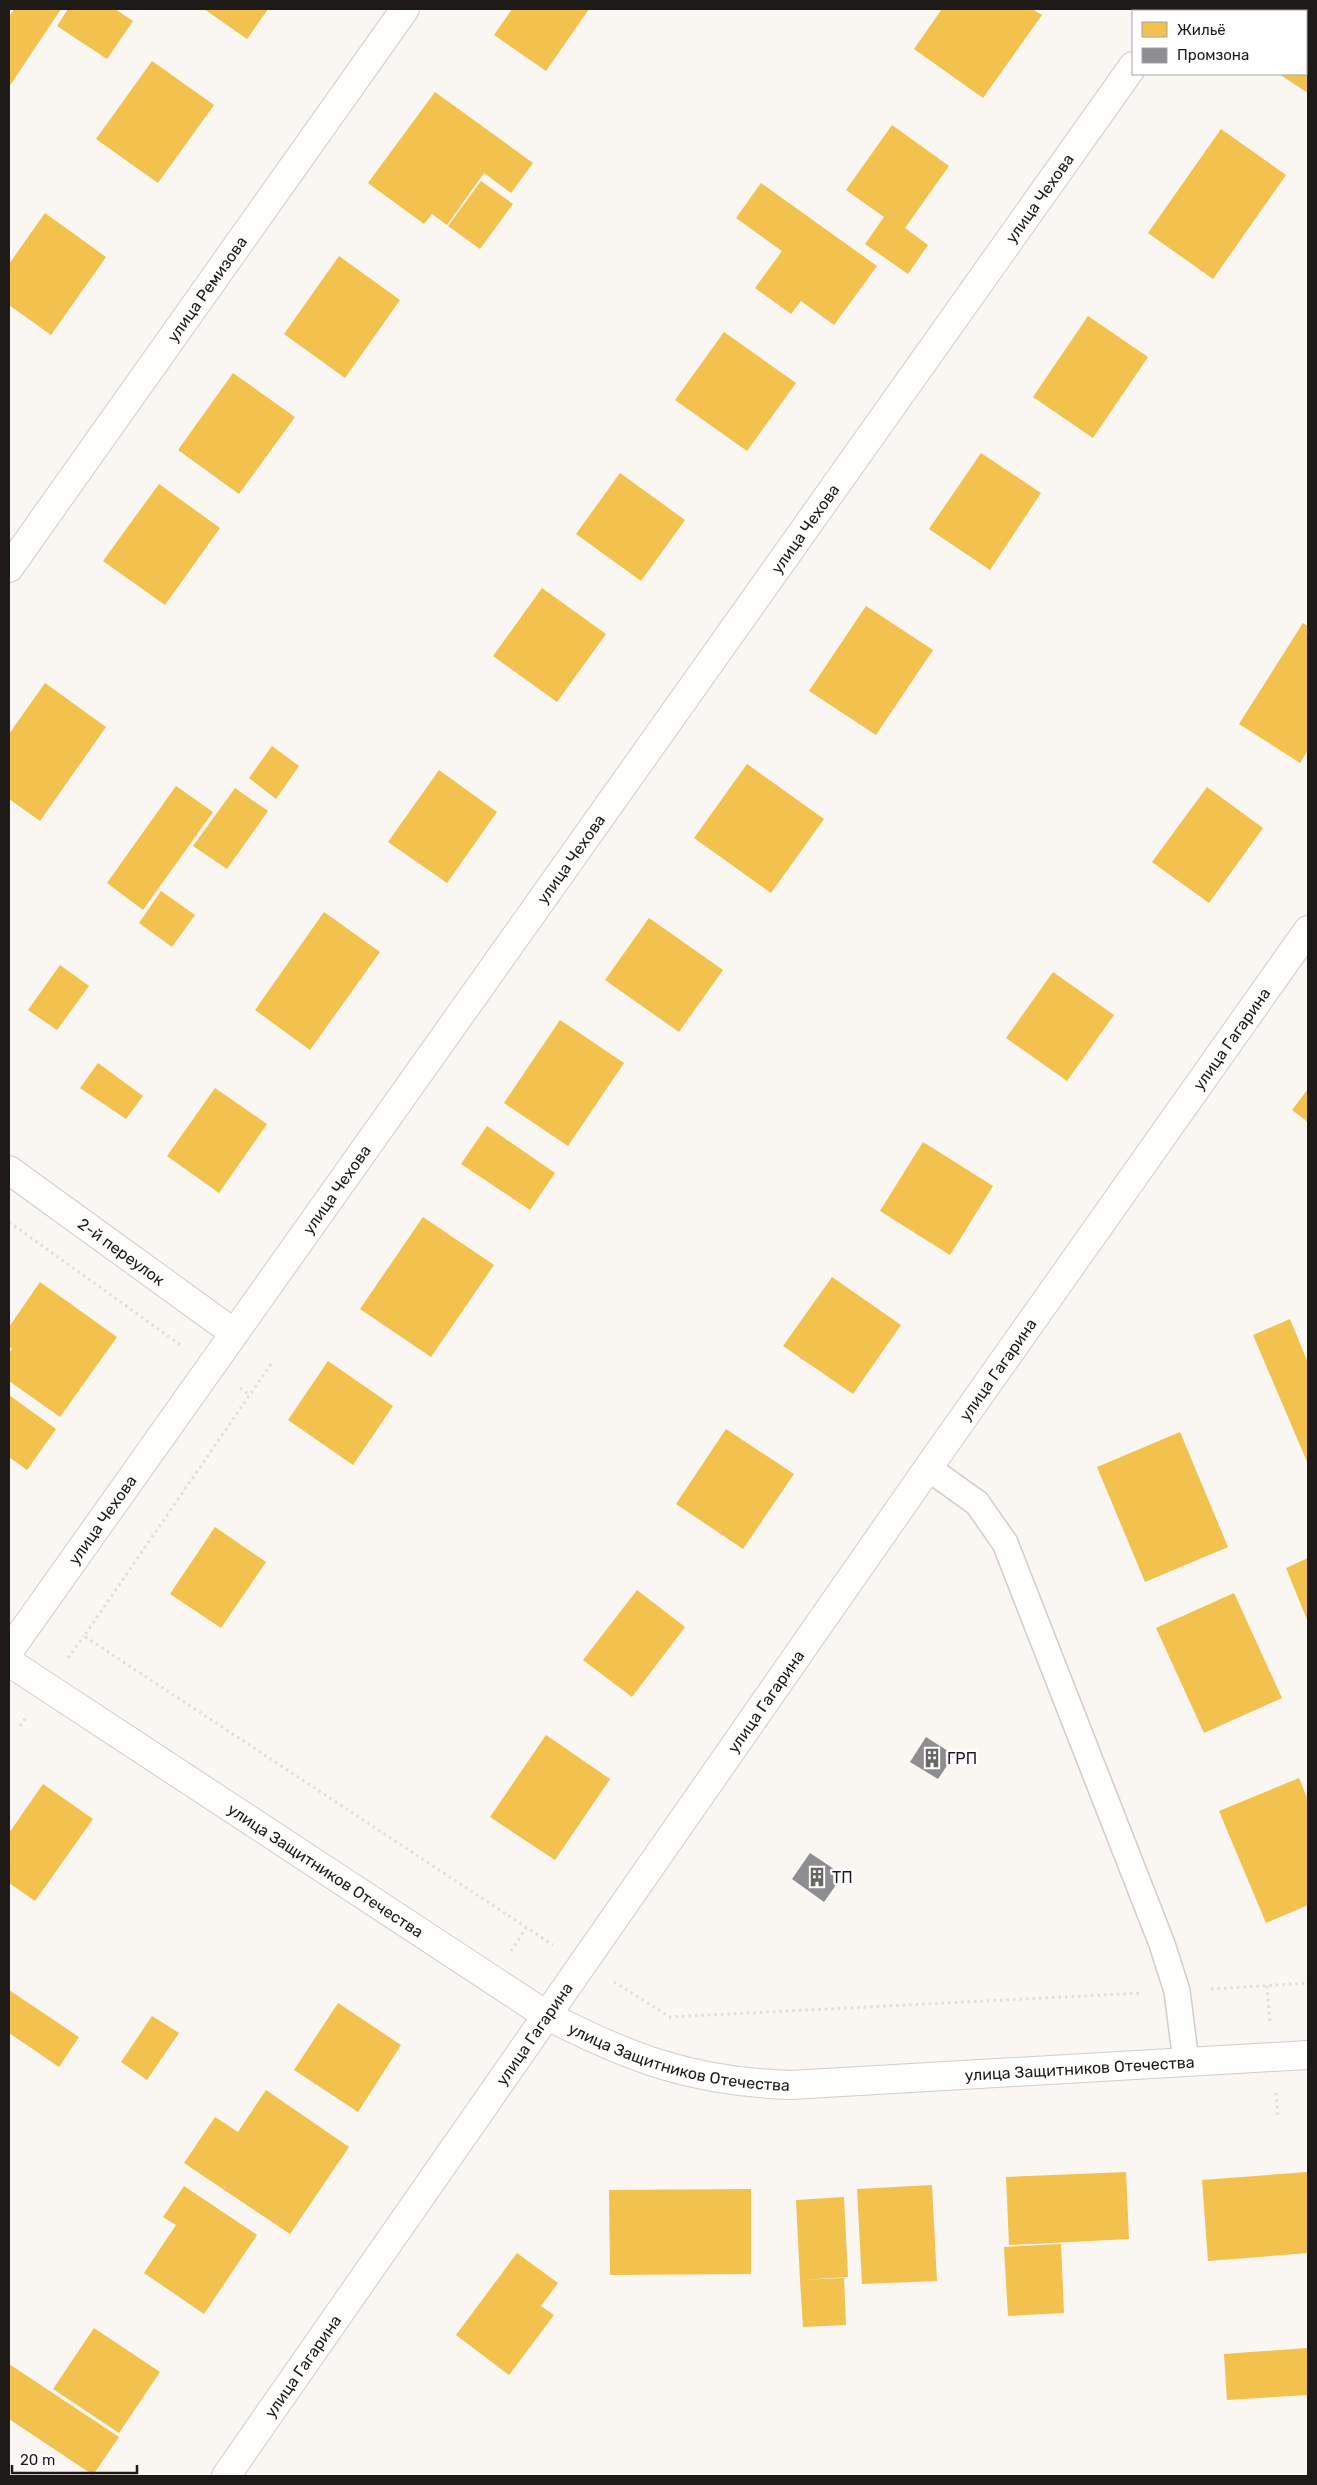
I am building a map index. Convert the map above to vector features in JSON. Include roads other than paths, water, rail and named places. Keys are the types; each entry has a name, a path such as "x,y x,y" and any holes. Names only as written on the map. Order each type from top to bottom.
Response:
{"street":[{"name":"улица Ремизова","path":"9,568 405,9"},
{"name":"улица Чехова","path":"9,1650 1132,67"},
{"name":"улица Гагарина","path":"226,2476 928,1468 1308,930"},
{"name":"2-й переулок","path":"9,1170 234,1333"},
{"name":"улица Защитников Отечества","path":"9,1662 546,2015 593,2039 639,2058 692,2074 745,2083 791,2085 1308,2055"}],"lane":[{"path":"928,1468 976,1503 1005,1543 1162,1944 1177,1991 1186,2062"}],"place":[{"name":"ГРП","path":"932,1758"},
{"name":"ТП","path":"817,1877"}]}
